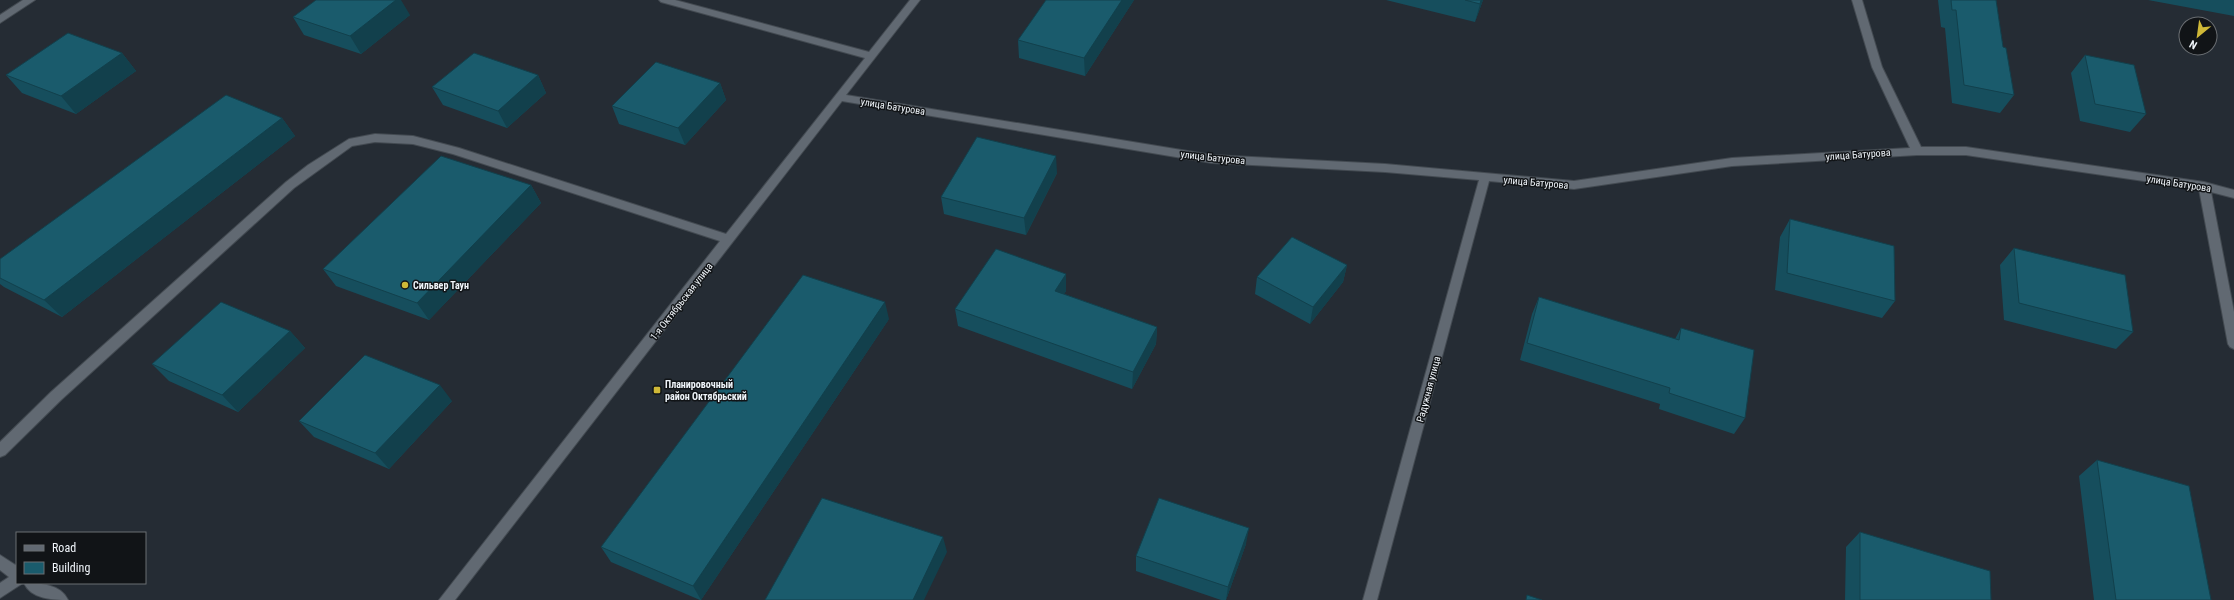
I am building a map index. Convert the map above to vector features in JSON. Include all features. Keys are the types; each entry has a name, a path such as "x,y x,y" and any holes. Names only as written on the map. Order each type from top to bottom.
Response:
{"street":[{"path":"0,20 30,0"},
{"path":"664,0 871,56"},
{"name":"1-я Октябрьская улица","path":"446,600 915,0"},
{"path":"1857,0 1877,67 1917,151"},
{"name":"улица Батурова","path":"838,97 1212,159 1385,168 1574,185 1732,162 1917,151 1966,151 2204,186 2234,194"},
{"path":"0,451 56,396 290,185 349,144 375,138 413,140 455,151 729,239"},
{"name":"Радужная улица","path":"1370,600 1485,177"},
{"path":"2204,186 2234,344"},
{"path":"0,561 16,574"},
{"path":"0,591 16,581"},
{"path":"32,584 61,600"}],"building":[{"path":"316,0 396,0 350,36 293,17"},
{"path":"1046,0 1122,0 1084,58 1018,40"},
{"path":"1465,0 1481,0 1480,4"},
{"path":"1951,0 1996,0 2003,47 2006,48 2014,95 1964,85 1956,10 1952,10"},
{"path":"68,33 122,53 61,96 6,75"},
{"path":"474,53 538,75 498,111 432,87"},
{"path":"2085,55 2134,65 2146,114 2095,104"},
{"path":"656,62 720,83 678,128 612,106"},
{"path":"226,95 282,118 44,300 0,278 0,259"},
{"path":"977,137 1056,156 1024,218 941,197"},
{"path":"441,156 531,185 417,303 323,269"},
{"path":"1790,219 1894,246 1895,301 1787,273"},
{"path":"1292,237 1347,265 1313,307 1257,277"},
{"path":"2014,248 2125,275 2133,332 2019,303"},
{"path":"996,249 1066,274 1055,291 1157,327 1133,372 955,309"},
{"path":"803,275 885,302 693,586 601,547"},
{"path":"1539,297 1679,340 1681,328 1754,350 1745,418 1669,393 1670,388 1527,343"},
{"path":"221,302 290,331 222,395 152,364"},
{"path":"365,355 440,385 375,453 299,421"},
{"path":"2097,460 2189,486 2211,600 2116,600"},
{"path":"822,498 943,537 913,600 765,600"},
{"path":"1159,498 1249,528 1228,587 1136,556"},
{"path":"1860,532 1990,571 1991,600 1860,600"},
{"path":"1527,595 1542,600 1526,600"}],"place":[{"name":"Сильвер Таун","path":"405,285"},
{"name":"Планировочный район Октябрьский","path":"657,390"}]}
